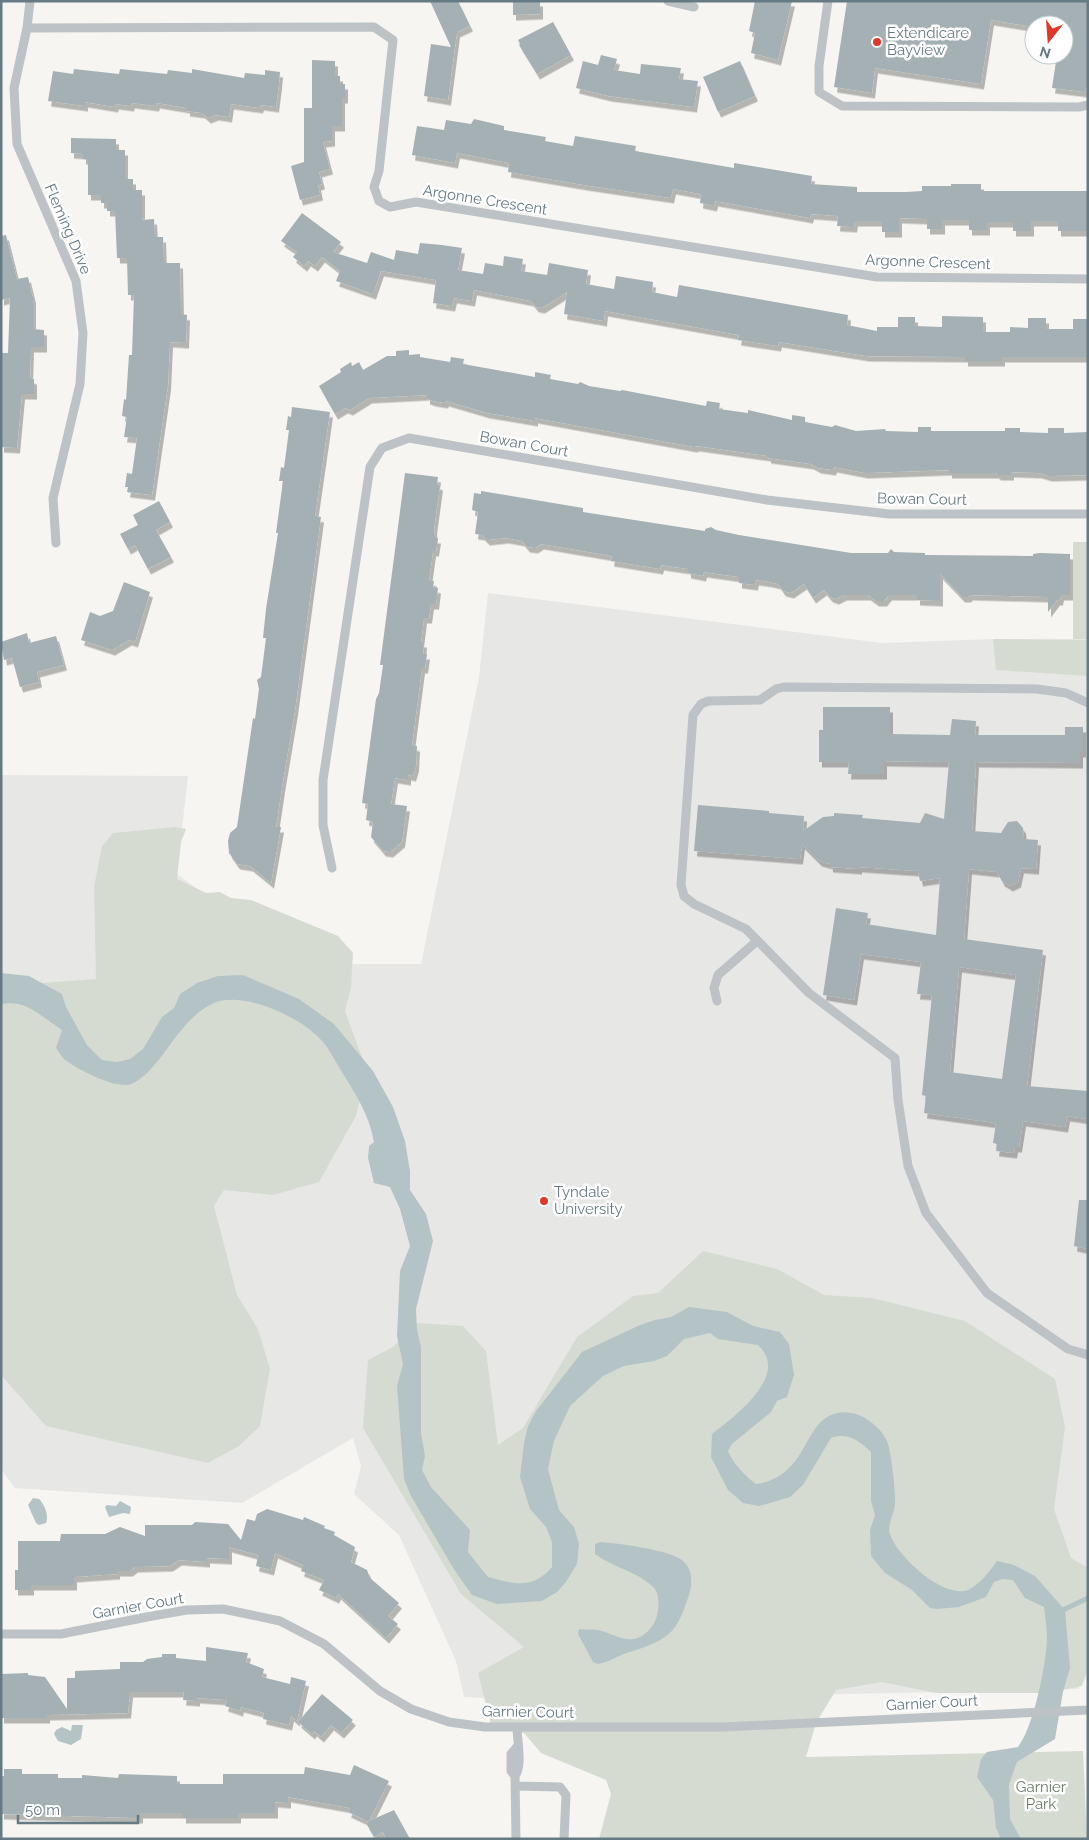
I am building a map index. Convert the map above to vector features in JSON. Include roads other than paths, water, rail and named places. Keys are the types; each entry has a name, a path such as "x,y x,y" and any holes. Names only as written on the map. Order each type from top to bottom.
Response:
{"street":[{"name":"Fleming Drive","path":"30,1 27,28 14,88 17,144 76,281 83,333 80,384 53,498 56,543"},
{"path":"668,1 694,6"},
{"path":"828,1 819,66 819,92 842,106 1079,107 1088,105"},
{"name":"Argonne Crescent","path":"27,28 374,27 393,40 379,171 374,187 379,201 390,207 416,202 877,277 1088,279"},
{"name":"Bowan Court","path":"332,868 323,825 324,780 370,467 382,448 409,438 767,500 889,514 1088,514"},
{"path":"1088,703 1066,692 1037,689 784,687 760,700 708,701 700,704 692,715 680,885 684,896 694,904 746,929 809,993 895,1058 898,1100 908,1166 926,1213 987,1293 1068,1349 1088,1355"},
{"path":"717,1001 714,988 718,975 757,941"},
{"name":"Garnier Court","path":"1,1634 61,1634 187,1610 223,1609 280,1621 324,1644 380,1691 411,1709 449,1722 485,1727 723,1727 1088,1710"},
{"path":"516,1839 515,1776 519,1771 517,1727"},
{"path":"516,1786 560,1787 566,1795 564,1839"}],"waterway":[{"path":"1059,1612 1088,1598"}],"place":[{"name":"Extendicare Bayview","path":"877,42"},
{"name":"Tyndale University","path":"544,1201"}],"park label":[{"name":"Garnier Park","path":"1041,1796"}]}
